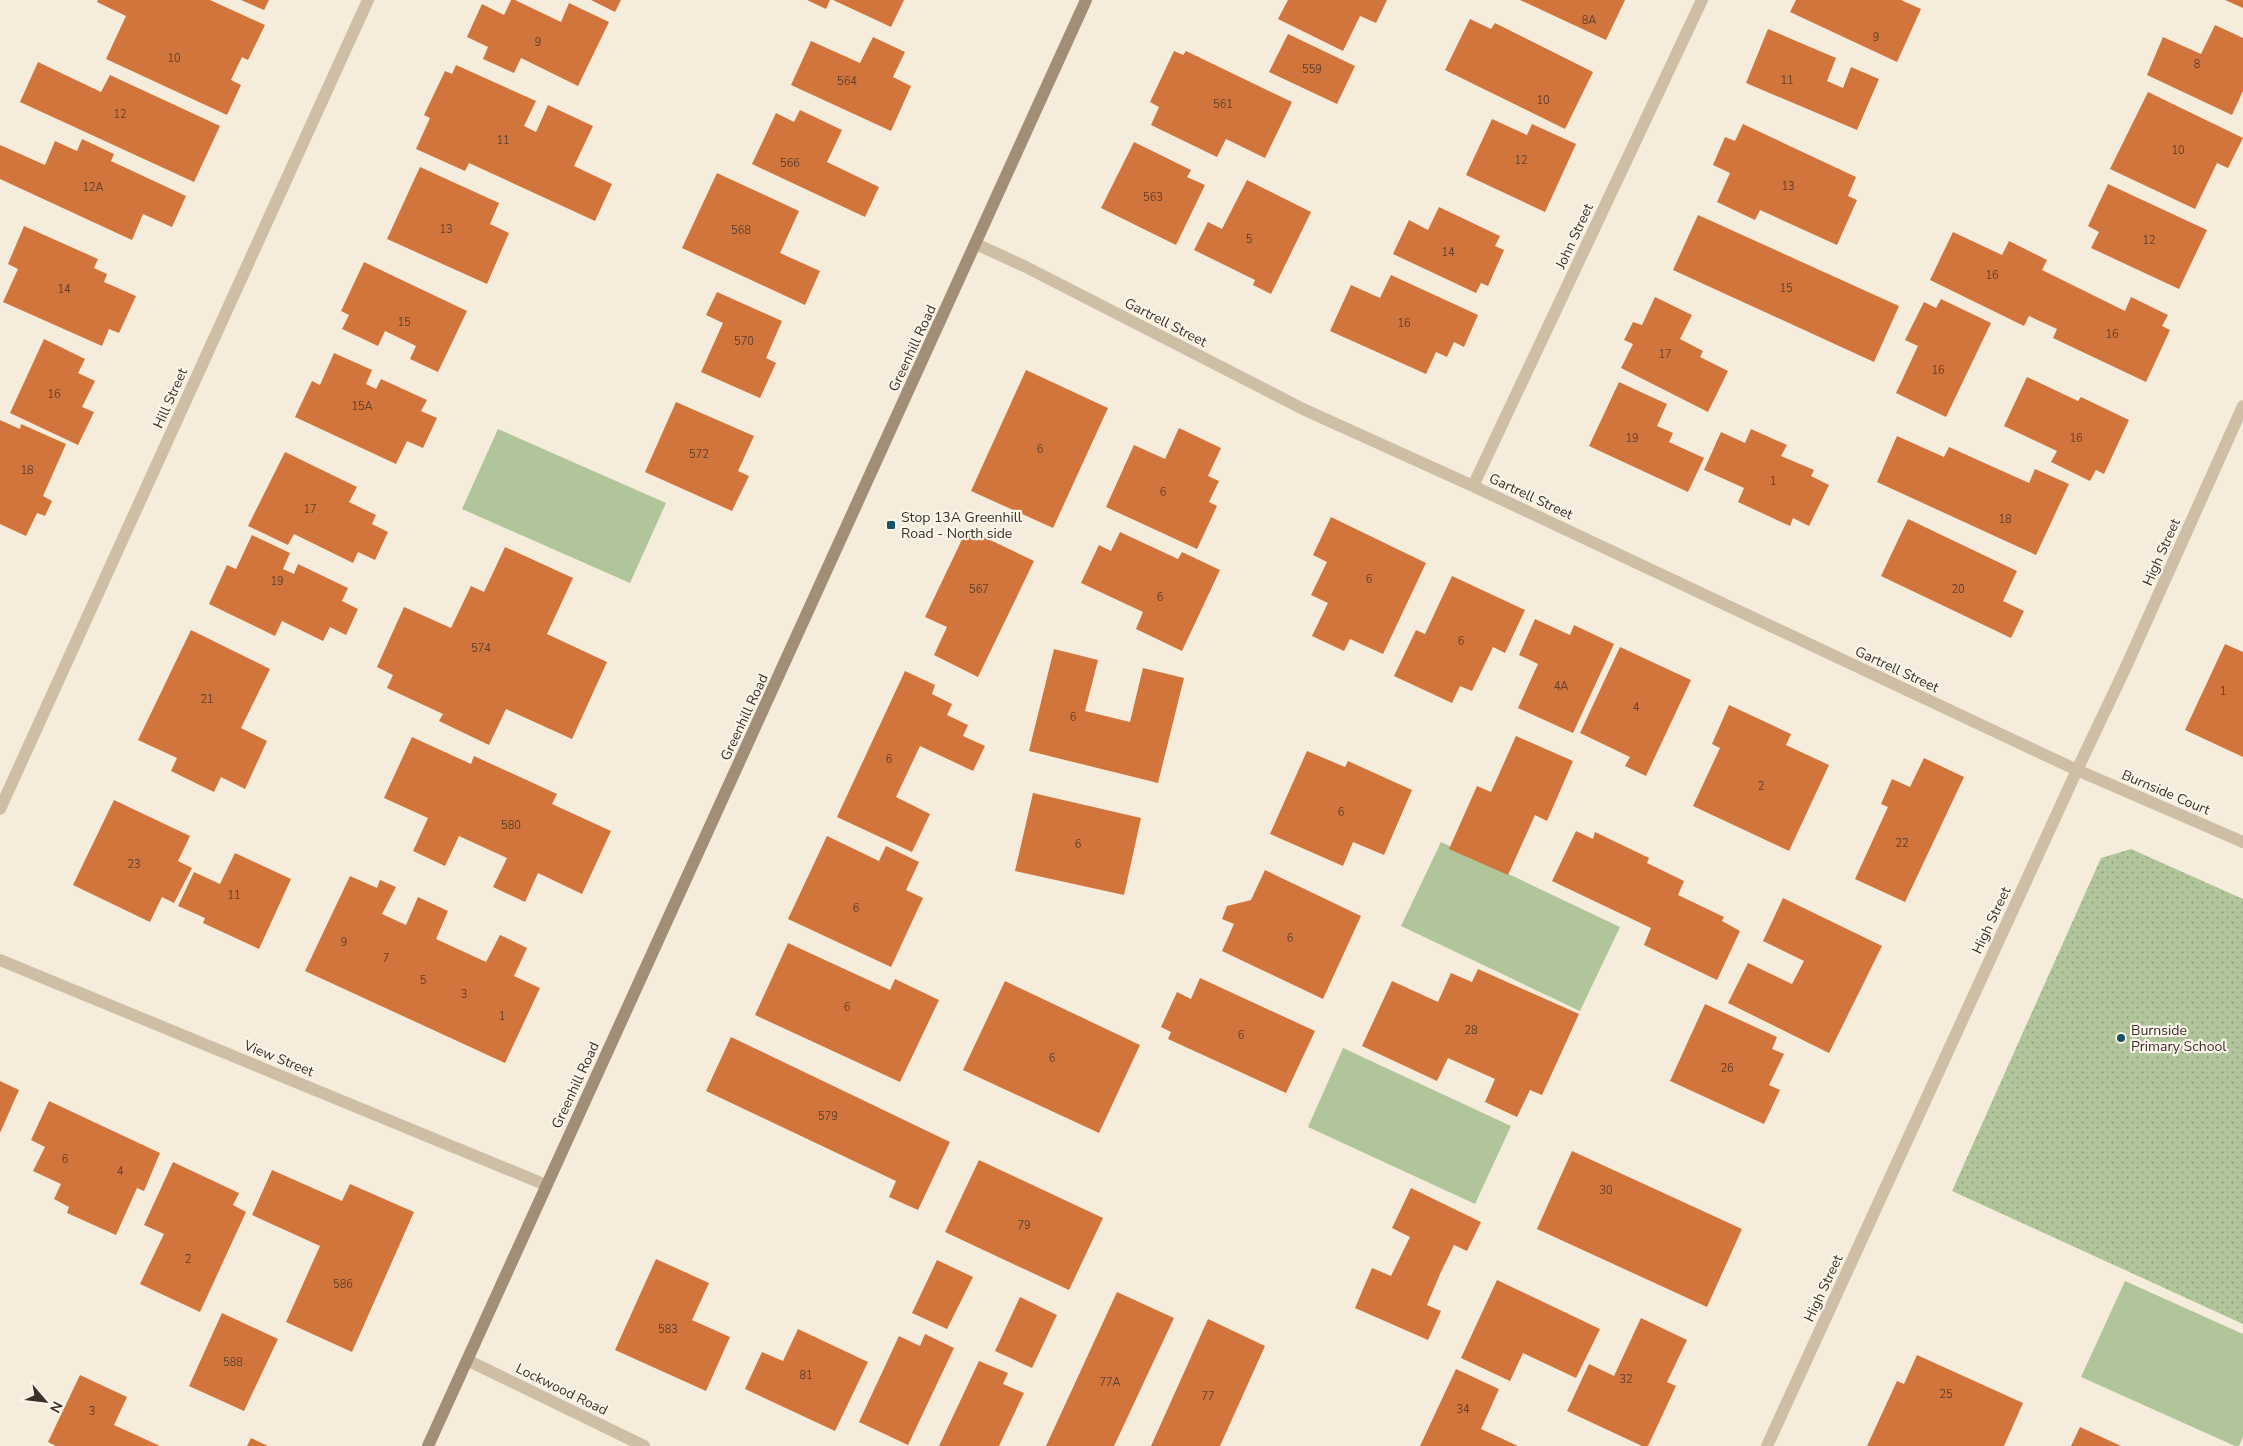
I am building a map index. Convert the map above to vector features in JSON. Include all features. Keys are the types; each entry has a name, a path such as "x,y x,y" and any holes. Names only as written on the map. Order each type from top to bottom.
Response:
{"main road":[{"name":"Greenhill Road","path":"428,1446 1086,0"}],"street":[{"name":"Hill Street","path":"0,809 368,0"},
{"name":"John Street","path":"1474,486 1702,0"},
{"name":"Gartrell Street","path":"976,244 1303,409 1474,486 2076,770"},
{"name":"High Street","path":"1767,1446 2076,770 2125,669 2243,406"},
{"name":"Burnside Court","path":"2076,770 2243,842"},
{"name":"View Street","path":"0,960 546,1185"},
{"name":"Lockwood Road","path":"467,1360 644,1446"}],"green space":[{"path":"498,429 666,503 630,583 462,509"},
{"path":"1441,842 1620,927 1580,1011 1401,926"},
{"name":"Burnside Primary School","path":"2131,849 2243,899 2243,1324 1952,1191 2101,858"},
{"path":"1343,1048 1511,1126 1475,1204 1308,1127"},
{"path":"2125,1281 2243,1334 2243,1437 2239,1446 2235,1446 2081,1377"}],"building":[{"path":"98,0 210,0 265,25 248,60 242,57 231,80 241,85 227,115 106,59 126,16 97,2"},
{"path":"241,0 269,0 264,10"},
{"path":"511,0 515,0 561,22 569,3 609,22 578,86 521,58 514,73 483,59 488,47 467,37 482,4 504,15"},
{"path":"591,0 621,0 615,12"},
{"path":"807,0 830,0 826,9"},
{"path":"833,0 904,0 891,27"},
{"path":"1288,0 1387,0 1376,23 1360,16 1343,51 1278,19"},
{"path":"1520,0 1625,0 1606,40"},
{"path":"1796,0 1901,0 1921,9 1897,62 1790,12"},
{"path":"2225,0 2243,0 2243,8"},
{"path":"1470,19 1491,29 1495,23 1593,72 1565,129 1445,70"},
{"path":"2215,25 2243,38 2243,91 2232,115 2147,75 2163,37 2201,54"},
{"path":"1768,29 1836,58 1827,81 1843,88 1851,67 1879,79 1857,130 1746,83"},
{"path":"1288,34 1355,66 1337,104 1269,72"},
{"path":"873,37 905,52 893,77 911,86 891,131 791,85 811,41 860,63"},
{"path":"1174,51 1183,55 1186,51 1292,102 1265,158 1226,139 1217,157 1151,125 1159,107 1150,102"},
{"path":"38,62 101,92 110,75 220,126 194,182 20,102"},
{"path":"456,65 536,101 524,126 536,132 548,105 593,126 574,166 612,184 595,221 469,163 465,171 416,149 430,118 424,115 445,71 452,74"},
{"path":"2148,92 2243,138 2228,168 2217,163 2195,209 2110,169"},
{"path":"800,110 842,130 827,162 879,187 865,217 752,164 776,113 794,122"},
{"path":"1492,119 1527,135 1532,124 1576,144 1545,212 1466,175"},
{"path":"1743,124 1856,177 1848,196 1857,200 1837,245 1760,210 1755,220 1717,202 1730,173 1713,165 1725,137 1735,141"},
{"path":"82,139 114,154 111,161 186,196 172,227 143,214 132,240 0,179 0,145 45,165 55,141 77,151"},
{"path":"1134,142 1191,170 1187,177 1205,185 1176,245 1101,208"},
{"path":"420,167 499,203 490,224 509,233 487,284 387,239"},
{"path":"717,173 799,211 780,253 820,271 805,305 682,248"},
{"path":"1247,180 1311,212 1271,294 1253,285 1255,280 1194,250 1208,222 1222,229"},
{"path":"2108,184 2207,230 2179,289 2091,248 2099,232 2088,226"},
{"path":"1439,207 1500,236 1495,246 1504,250 1488,286 1481,283 1476,293 1393,254 1409,220 1428,230"},
{"path":"1698,215 1899,306 1874,362 1673,270"},
{"path":"24,226 98,259 94,268 107,274 104,282 136,296 119,333 109,329 102,346 3,302 18,269 8,264"},
{"path":"1953,232 2002,255 2009,241 2047,260 2042,270 2125,311 2131,297 2168,315 2162,326 2170,330 2146,382 2053,338 2057,329 2029,316 2024,326 1930,280"},
{"path":"364,262 467,311 438,372 410,359 416,346 385,331 378,346 342,329 349,315 341,311"},
{"path":"1391,275 1478,315 1464,347 1454,342 1447,357 1436,352 1426,374 1330,331 1351,285 1380,298"},
{"path":"717,292 782,321 766,358 776,363 760,398 701,372 723,323 706,315"},
{"path":"1655,297 1692,315 1680,339 1703,351 1700,357 1728,371 1708,412 1621,368 1633,344 1624,340 1633,322 1642,325"},
{"path":"1941,299 1991,323 1946,417 1896,393 1918,346 1905,340 1924,302 1936,308"},
{"path":"44,339 85,359 78,373 95,381 82,407 94,412 78,445 10,413"},
{"path":"334,353 372,370 366,384 376,389 381,379 427,400 421,411 437,418 423,448 407,441 396,464 295,417 312,381 320,385"},
{"path":"1026,370 1108,408 1053,528 971,491"},
{"path":"2027,377 2078,401 2081,397 2129,420 2104,474 2096,470 2090,481 2051,462 2057,451 2004,426"},
{"path":"1619,382 1667,404 1657,426 1673,433 1669,442 1704,458 1688,492 1589,446"},
{"path":"676,402 754,436 738,471 749,476 732,511 645,472"},
{"path":"0,420 20,429 21,424 66,444 43,496 52,501 45,516 37,513 26,536 0,524"},
{"path":"1179,428 1221,448 1208,476 1219,481 1209,502 1217,506 1197,549 1106,507 1134,445 1165,459"},
{"path":"1751,429 1787,445 1781,456 1814,470 1811,476 1829,485 1809,526 1793,518 1790,526 1738,502 1744,488 1704,470 1721,432 1745,443"},
{"path":"1897,436 1944,457 1949,447 2029,483 2035,469 2069,484 2036,555 1877,482"},
{"path":"285,452 357,487 349,502 376,515 372,524 388,532 375,560 358,552 353,563 294,534 288,545 248,526"},
{"path":"1331,517 1426,563 1383,654 1350,639 1344,651 1312,636 1328,603 1311,595 1327,562 1313,555"},
{"path":"1908,519 2017,571 2003,601 2024,611 2011,638 1881,576"},
{"path":"967,529 1034,561 978,677 934,655 947,627 925,617"},
{"path":"1120,532 1178,559 1182,552 1220,570 1182,651 1136,629 1143,612 1081,583 1099,545 1111,551"},
{"path":"252,535 290,553 283,569 294,574 298,564 348,588 342,601 358,609 346,635 330,627 323,641 282,621 275,636 209,604 227,565 236,569"},
{"path":"505,547 573,578 547,634 607,662 572,739 506,709 489,745 439,721 443,714 387,688 393,675 377,667 404,607 451,628 471,586 484,592"},
{"path":"1452,576 1525,610 1505,653 1493,647 1472,691 1460,686 1452,703 1394,676 1416,630 1425,634"},
{"path":"1535,619 1570,635 1574,625 1614,644 1573,733 1518,708 1538,664 1519,655"},
{"path":"191,630 270,669 241,728 267,741 245,789 221,777 214,792 171,771 177,758 138,740"},
{"path":"2225,644 2243,652 2243,757 2185,730"},
{"path":"1620,647 1691,680 1646,776 1625,766 1630,757 1580,733"},
{"path":"1054,649 1098,660 1085,711 1130,722 1143,668 1184,678 1158,783 1029,751"},
{"path":"905,671 935,685 932,694 952,704 947,715 968,725 963,736 985,746 973,771 920,746 896,797 930,814 912,852 837,817"},
{"path":"1729,705 1791,734 1786,745 1829,765 1789,851 1693,806 1720,748 1712,744"},
{"path":"1516,736 1573,761 1547,821 1535,815 1508,875 1449,849 1477,786 1491,792"},
{"path":"412,737 471,764 474,756 557,794 552,804 611,831 582,894 538,873 525,902 493,887 507,858 459,836 445,866 413,851 428,818 384,798"},
{"path":"1307,751 1345,767 1348,761 1412,790 1384,855 1353,842 1343,866 1270,834"},
{"path":"1924,758 1964,777 1905,902 1855,879 1888,807 1881,804 1892,779 1910,787"},
{"path":"1033,793 1141,818 1124,895 1015,871"},
{"path":"114,800 190,836 178,861 192,868 174,903 162,897 150,922 73,885"},
{"path":"1576,831 1593,839 1595,832 1649,858 1647,863 1684,881 1678,895 1724,917 1722,921 1740,931 1717,980 1644,945 1651,928 1552,881"},
{"path":"827,836 879,861 886,846 919,862 906,890 923,898 891,967 788,919"},
{"path":"235,853 291,879 259,949 203,923 205,918 178,906 194,872 220,884"},
{"path":"1265,870 1361,916 1323,999 1222,951 1234,924 1222,919 1227,906 1251,900"},
{"path":"350,876 377,888 380,880 396,887 382,914 406,925 418,897 448,911 436,939 486,962 500,935 527,948 514,976 540,988 505,1063 305,971"},
{"path":"1783,898 1882,946 1829,1053 1728,1003 1748,963 1792,984 1804,961 1763,941"},
{"path":"788,943 890,990 895,979 939,1000 900,1082 755,1015"},
{"path":"1478,969 1579,1014 1542,1095 1530,1090 1517,1117 1485,1102 1495,1079 1448,1058 1437,1081 1362,1046 1392,981 1438,1002 1451,973 1472,982"},
{"path":"1200,978 1315,1031 1286,1093 1168,1039 1171,1032 1161,1027 1177,992 1191,999"},
{"path":"1005,981 1140,1045 1099,1133 963,1070"},
{"path":"1705,1004 1777,1037 1772,1049 1784,1054 1769,1085 1780,1090 1764,1124 1670,1081"},
{"path":"731,1037 950,1142 918,1210 889,1197 896,1181 706,1091"},
{"path":"0,1081 19,1090 0,1133"},
{"path":"49,1101 160,1153 144,1191 137,1188 116,1235 67,1213 69,1207 54,1199 61,1184 33,1171 45,1147 31,1140"},
{"path":"1572,1151 1742,1229 1707,1307 1537,1229"},
{"path":"979,1160 1103,1218 1069,1290 945,1232"},
{"path":"173,1162 239,1193 233,1205 246,1212 200,1312 140,1284 164,1234 144,1225"},
{"path":"272,1170 342,1201 350,1184 414,1212 352,1352 286,1322 320,1246 252,1215"},
{"path":"1411,1188 1481,1222 1467,1251 1454,1245 1440,1274 1427,1305 1441,1311 1428,1340 1355,1308 1372,1268 1391,1276 1410,1237 1392,1228"},
{"path":"656,1259 709,1283 692,1320 730,1337 706,1391 615,1350"},
{"path":"937,1260 973,1277 947,1329 912,1313"},
{"path":"1497,1280 1600,1329 1576,1378 1523,1353 1510,1381 1461,1358"},
{"path":"1117,1292 1174,1318 1114,1446 1046,1446"},
{"path":"1020,1297 1057,1315 1032,1368 995,1351"},
{"path":"222,1313 278,1339 244,1411 189,1386"},
{"path":"1641,1318 1687,1340 1667,1382 1676,1386 1648,1446 1642,1446 1567,1411 1589,1364 1614,1376"},
{"path":"1208,1319 1265,1346 1220,1446 1151,1446"},
{"path":"798,1329 868,1362 835,1431 745,1389 762,1352 783,1361"},
{"path":"925,1334 954,1348 908,1445 859,1422 899,1336 920,1346"},
{"path":"1917,1355 2023,1403 2004,1446 1867,1446 1897,1381 1904,1384"},
{"path":"979,1361 1008,1373 1003,1384 1024,1393 999,1446 939,1446"},
{"path":"1456,1369 1499,1389 1481,1429 1518,1446 1420,1446"},
{"path":"80,1375 127,1397 114,1425 160,1446 56,1446 48,1442"},
{"path":"2080,1427 2121,1446 2071,1446"},
{"path":"251,1438 268,1446 247,1446"}],"place":[{"name":"Stop 13A Greenhill Road - North side","path":"891,525"},
{"name":"Burnside Primary School","path":"2121,1038"}]}
